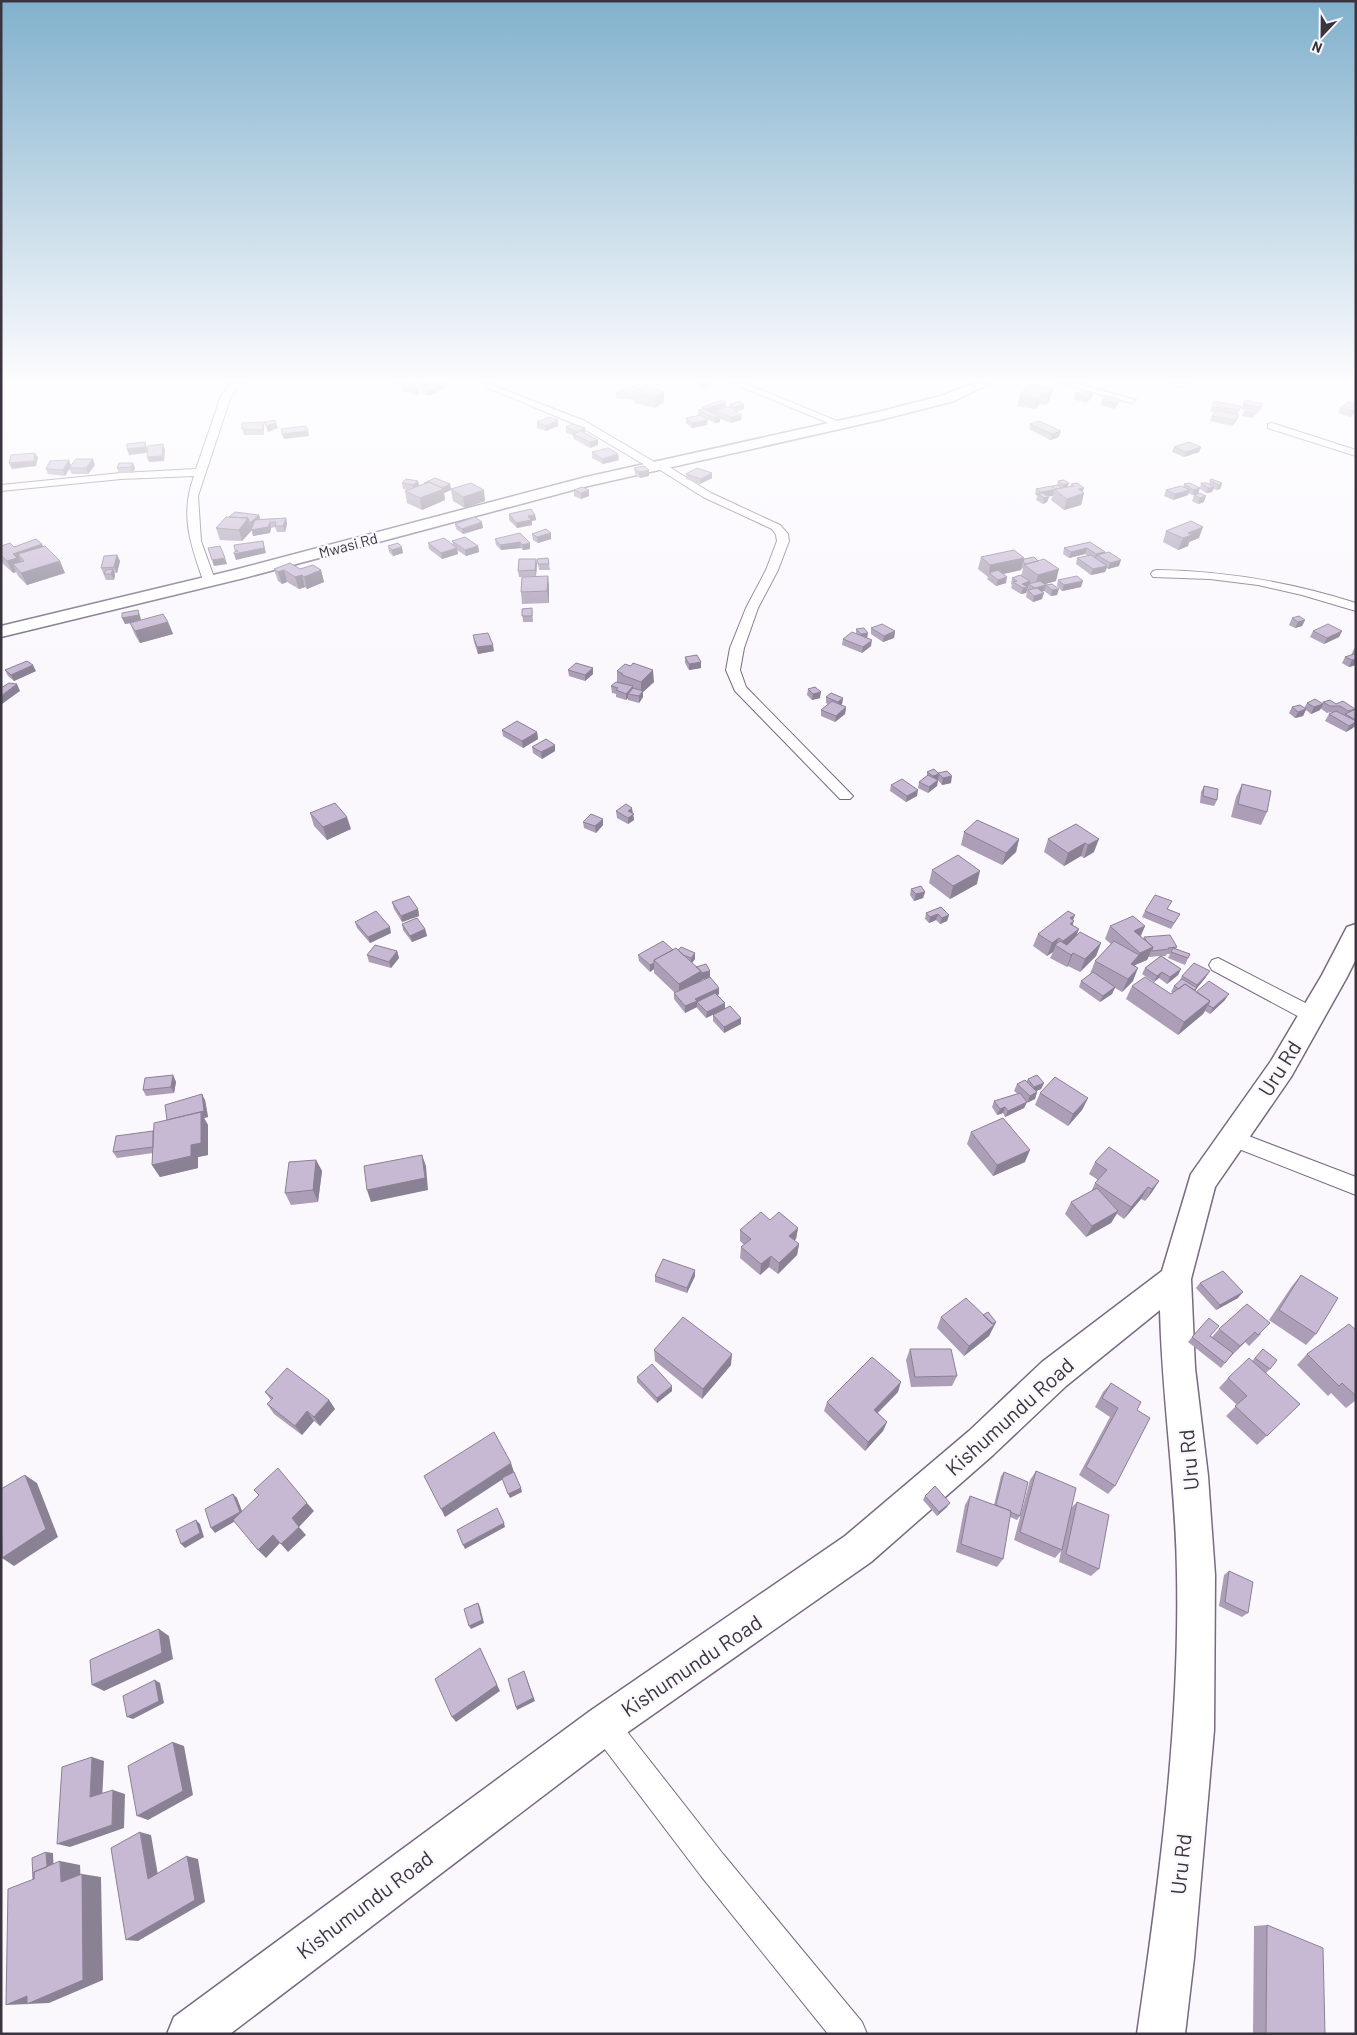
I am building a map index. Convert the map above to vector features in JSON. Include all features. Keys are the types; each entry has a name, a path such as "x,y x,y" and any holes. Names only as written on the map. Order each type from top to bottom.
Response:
{"street":[{"path":"1,488 101,478"},
{"path":"198,478 192,496 193,527 195,541 209,580"},
{"name":"Mwasi Rd","path":"1,632 209,580 490,506 607,478"},
{"path":"676,478 776,528 782,534 782,541 772,570 752,608 737,648 733,670 740,688 845,796"},
{"path":"1157,574 1196,574 1262,581 1286,586 1356,607"},
{"name":"Uru Rd","path":"1161,2034 1171,1958 1193,1730 1196,1575 1190,1476 1178,1368 1175,1279 1201,1183 1281,1069 1356,933"},
{"path":"1218,965 1312,1015"},
{"path":"1233,1138 1356,1186"},
{"name":"Kishumundu Road","path":"191,2034 604,1725 705,1657 858,1549 981,1444 1054,1374 1175,1279"},
{"path":"604,1725 712,1865 850,2034"}],"building":[{"path":"435,478 450,484 442,488 429,482 424,483"},
{"path":"406,479 418,481 413,485 402,483"},
{"path":"1211,479 1222,483 1219,485 1210,481"},
{"path":"1064,480 1069,483 1063,485 1058,481"},
{"path":"429,482 444,489 420,498 405,491"},
{"path":"471,483 484,490 463,497 451,489"},
{"path":"1077,483 1084,488 1078,489 1084,493 1067,499 1054,489 1074,486 1071,484"},
{"path":"1190,483 1200,488 1194,490 1184,484"},
{"path":"1201,483 1207,483 1214,487 1208,488"},
{"path":"1058,485 1062,488 1041,492 1036,489 1051,486 1053,488 1052,486"},
{"path":"1181,486 1190,490 1175,494 1166,490"},
{"path":"582,487 589,490 581,493 574,490"},
{"path":"1043,493 1049,497 1044,498 1038,494"},
{"path":"1200,493 1206,496 1200,498 1194,495"},
{"path":"531,509 535,515 528,516 531,520 516,523 509,514"},
{"path":"235,512 259,515 250,523 248,518 229,517"},
{"path":"226,517 248,518 239,530 216,528"},
{"path":"475,517 482,522 462,529 455,524"},
{"path":"286,518 283,526 275,526 276,522 270,522 268,527 251,530 255,520"},
{"path":"1191,521 1203,527 1188,533 1192,535 1183,538 1166,531"},
{"path":"546,529 551,533 537,537 532,534"},
{"path":"520,533 530,543 522,545 520,542 500,545 495,539"},
{"path":"465,537 478,546 465,550 452,541"},
{"path":"444,538 457,548 441,553 428,543"},
{"path":"36,539 42,544 13,554 17,558 7,561 1,555 1,546 10,543 14,547"},
{"path":"263,541 264,548 234,554 234,552 238,551 235,550 234,545"},
{"path":"1090,542 1105,552 1096,554 1087,548 1071,552 1064,548"},
{"path":"398,543 402,547 392,550 388,546"},
{"path":"45,546 60,561 21,573 13,564 24,561 18,554"},
{"path":"220,546 225,558 212,560 208,548"},
{"path":"1014,550 1024,558 990,565 981,557"},
{"path":"1109,552 1121,560 1110,563 1097,555"},
{"path":"117,555 114,567 101,568 104,556"},
{"path":"1091,555 1107,566 1093,569 1077,558"},
{"path":"1034,557 1038,561 1026,564 1023,562 1024,559"},
{"path":"548,558 549,564 538,564 537,559"},
{"path":"519,559 536,559 535,570 518,571"},
{"path":"1044,559 1059,569 1038,575 1024,565"},
{"path":"290,563 300,569 313,565 321,570 304,577 302,575 295,577 284,570 278,572 274,569"},
{"path":"113,569 111,574 104,574 106,570"},
{"path":"998,570 1007,577 998,580 989,573"},
{"path":"1020,575 1030,581 1022,584 1028,587 1023,588 1013,582 1017,581 1012,578"},
{"path":"548,576 547,591 521,592 522,577"},
{"path":"1077,576 1083,581 1064,585 1058,580"},
{"path":"1040,581 1046,585 1035,588 1028,584"},
{"path":"1052,584 1059,589 1052,590 1046,585"},
{"path":"1037,588 1044,593 1034,596 1028,590"},
{"path":"532,608 532,616 522,616 522,609"},
{"path":"138,610 139,615 122,618 122,613"},
{"path":"163,614 168,622 135,631 130,623"},
{"path":"1299,616 1305,620 1298,622 1292,618"},
{"path":"882,624 895,631 884,636 871,628"},
{"path":"1328,624 1342,631 1327,638 1313,631"},
{"path":"864,628 868,633 861,634 856,629"},
{"path":"852,632 872,640 863,647 843,639"},
{"path":"488,633 493,645 477,647 473,635"},
{"path":"1354,654 1356,659 1352,660 1345,657"},
{"path":"697,655 701,662 689,664 685,657"},
{"path":"27,661 33,665 11,675 5,670"},
{"path":"576,663 593,668 585,675 568,670"},
{"path":"633,663 653,670 641,682 622,675 617,671 625,664 631,666"},
{"path":"616,682 633,686 626,694 616,690 618,688 611,686"},
{"path":"9,683 17,684 1,696 1,688"},
{"path":"815,687 821,692 813,694 808,689"},
{"path":"633,688 643,691 639,696 628,694"},
{"path":"831,693 843,698 838,702 826,697"},
{"path":"1315,699 1323,704 1314,707 1307,703"},
{"path":"1330,700 1336,704 1343,701 1355,709 1348,711 1340,706 1330,706 1323,702"},
{"path":"832,701 846,707 836,716 821,710"},
{"path":"1300,705 1306,709 1298,712 1292,707"},
{"path":"1356,709 1356,720 1345,714"},
{"path":"1336,711 1356,722 1349,726 1329,714"},
{"path":"517,721 537,732 522,741 502,730"},
{"path":"546,739 555,745 541,752 532,747"},
{"path":"934,769 939,774 933,776 927,772"},
{"path":"947,771 952,776 943,778 938,773"},
{"path":"928,775 938,780 929,787 919,782"},
{"path":"902,779 918,790 907,796 891,785"},
{"path":"1242,784 1271,791 1267,812 1238,804"},
{"path":"1204,786 1218,789 1217,800 1203,796"},
{"path":"335,803 347,817 323,827 310,813"},
{"path":"626,804 632,808 628,811 634,814 628,818 616,811"},
{"path":"591,814 603,819 595,826 583,822"},
{"path":"977,820 1019,839 1006,853 964,832"},
{"path":"1076,824 1099,839 1088,845 1085,843 1068,853 1048,839"},
{"path":"958,855 980,871 953,886 932,870"},
{"path":"921,886 925,892 916,894 911,889"},
{"path":"1155,895 1172,901 1167,909 1180,914 1174,923 1145,911"},
{"path":"409,896 418,909 401,916 392,902"},
{"path":"941,907 949,915 942,918 938,914 930,917 926,913"},
{"path":"376,911 390,927 368,937 355,922"},
{"path":"1068,911 1075,915 1070,918 1074,921 1070,924 1079,929 1063,941 1059,938 1052,943 1038,934"},
{"path":"1133,916 1145,926 1134,931 1153,947 1140,953 1110,926"},
{"path":"417,918 425,929 410,936 402,924"},
{"path":"1080,932 1101,943 1085,959 1073,953 1071,955 1055,945 1060,941 1067,945"},
{"path":"1170,935 1177,947 1152,951 1153,947 1144,937"},
{"path":"663,941 673,950 654,960 654,963 650,965 638,955"},
{"path":"1114,941 1139,955 1131,964 1138,968 1128,979 1095,961"},
{"path":"375,945 397,951 389,962 367,955"},
{"path":"681,947 695,953 691,958 683,955 678,950"},
{"path":"676,948 701,971 679,984 654,960"},
{"path":"1173,948 1190,954 1188,958 1171,952"},
{"path":"1161,956 1181,969 1170,977 1162,972 1157,976 1145,968"},
{"path":"1194,963 1210,971 1197,985 1182,976"},
{"path":"706,964 710,971 701,973 696,967"},
{"path":"1093,972 1115,987 1103,996 1081,981"},
{"path":"710,977 719,988 695,999 697,1001 685,1006 674,993"},
{"path":"1145,977 1171,994 1185,984 1210,1001 1184,1022 1132,986"},
{"path":"1182,979 1197,988 1194,990 1185,984 1179,989 1174,986"},
{"path":"1209,981 1229,994 1213,1008 1208,1005 1210,1001 1196,992"},
{"path":"715,993 725,1003 707,1012 697,1002"},
{"path":"730,1006 741,1018 724,1027 713,1015"},
{"path":"173,1075 171,1087 143,1090 145,1078"},
{"path":"1037,1075 1044,1083 1034,1087 1028,1079"},
{"path":"1055,1077 1088,1098 1073,1114 1040,1093"},
{"path":"1025,1080 1037,1092 1030,1096 1017,1084"},
{"path":"1020,1093 1027,1102 1008,1111 1005,1107 1000,1109 994,1101"},
{"path":"202,1094 204,1111 167,1120 165,1105"},
{"path":"201,1112 201,1143 191,1145 191,1156 152,1165 154,1123"},
{"path":"1003,1118 1030,1150 997,1165 971,1132"},
{"path":"153,1131 153,1147 113,1152 116,1136"},
{"path":"1109,1147 1159,1181 1152,1189 1148,1187 1131,1207 1095,1183 1107,1170 1095,1162"},
{"path":"422,1155 425,1178 367,1190 364,1166"},
{"path":"316,1160 313,1190 285,1193 289,1162"},
{"path":"1097,1188 1118,1211 1092,1226 1071,1202"},
{"path":"761,1212 770,1220 779,1212 798,1228 789,1236 799,1244 779,1263 771,1256 761,1264 741,1247 751,1239 740,1230"},
{"path":"663,1259 695,1270 687,1288 655,1276"},
{"path":"1223,1271 1243,1292 1220,1305 1200,1283"},
{"path":"1301,1275 1338,1298 1316,1334 1279,1310"},
{"path":"966,1298 994,1325 969,1346 941,1317"},
{"path":"1247,1304 1270,1323 1258,1335 1255,1332 1240,1346 1219,1329"},
{"path":"988,1312 996,1322 992,1324 983,1315"},
{"path":"683,1317 732,1354 703,1389 654,1350"},
{"path":"1209,1318 1219,1326 1210,1336 1233,1353 1225,1363 1192,1337"},
{"path":"1349,1324 1356,1330 1356,1396 1342,1383 1339,1386 1307,1354"},
{"path":"910,1349 951,1349 957,1376 915,1377"},
{"path":"1263,1349 1277,1360 1270,1369 1255,1358"},
{"path":"872,1357 901,1382 874,1410 887,1422 868,1442 827,1402"},
{"path":"1249,1358 1300,1404 1267,1436 1235,1406 1247,1396 1228,1378"},
{"path":"652,1364 672,1386 657,1398 637,1377"},
{"path":"287,1368 329,1400 314,1417 307,1411 295,1426 267,1404 273,1398 265,1392"},
{"path":"1111,1383 1141,1402 1137,1410 1150,1418 1115,1486 1086,1467 1118,1408 1102,1398"},
{"path":"494,1432 511,1463 441,1509 424,1476"},
{"path":"278,1468 307,1503 292,1518 299,1527 281,1544 273,1535 258,1550 233,1520 259,1495 254,1490"},
{"path":"1036,1471 1076,1488 1062,1550 1020,1532"},
{"path":"514,1472 521,1488 508,1494 502,1478"},
{"path":"1004,1472 1028,1482 1020,1516 996,1505"},
{"path":"25,1475 46,1529 2,1558 1,1489"},
{"path":"935,1486 950,1503 939,1512 925,1496"},
{"path":"233,1494 240,1512 211,1528 205,1509"},
{"path":"970,1496 1011,1511 1003,1559 961,1544"},
{"path":"1077,1502 1109,1515 1099,1569 1066,1554"},
{"path":"497,1508 504,1523 463,1545 457,1530"},
{"path":"196,1520 200,1533 181,1544 176,1530"},
{"path":"1229,1571 1253,1582 1248,1613 1225,1602"},
{"path":"478,1603 482,1620 469,1626 464,1609"},
{"path":"159,1629 162,1653 92,1685 90,1660"},
{"path":"480,1648 497,1685 452,1717 435,1679"},
{"path":"524,1671 533,1698 516,1707 508,1679"},
{"path":"155,1680 159,1701 127,1717 123,1696"},
{"path":"173,1742 183,1791 137,1816 128,1766"},
{"path":"92,1757 90,1797 113,1790 112,1825 57,1844 62,1767"},
{"path":"140,1832 148,1879 187,1856 195,1900 126,1940 111,1848"},
{"path":"46,1852 47,1867 34,1872 33,1879 32,1858"},
{"path":"60,1861 61,1882 82,1874 83,1980 27,2004 27,1996 6,2005 8,1889 34,1879 34,1872"},
{"path":"1267,1925 1323,1948 1325,2034 1266,2034"}]}
